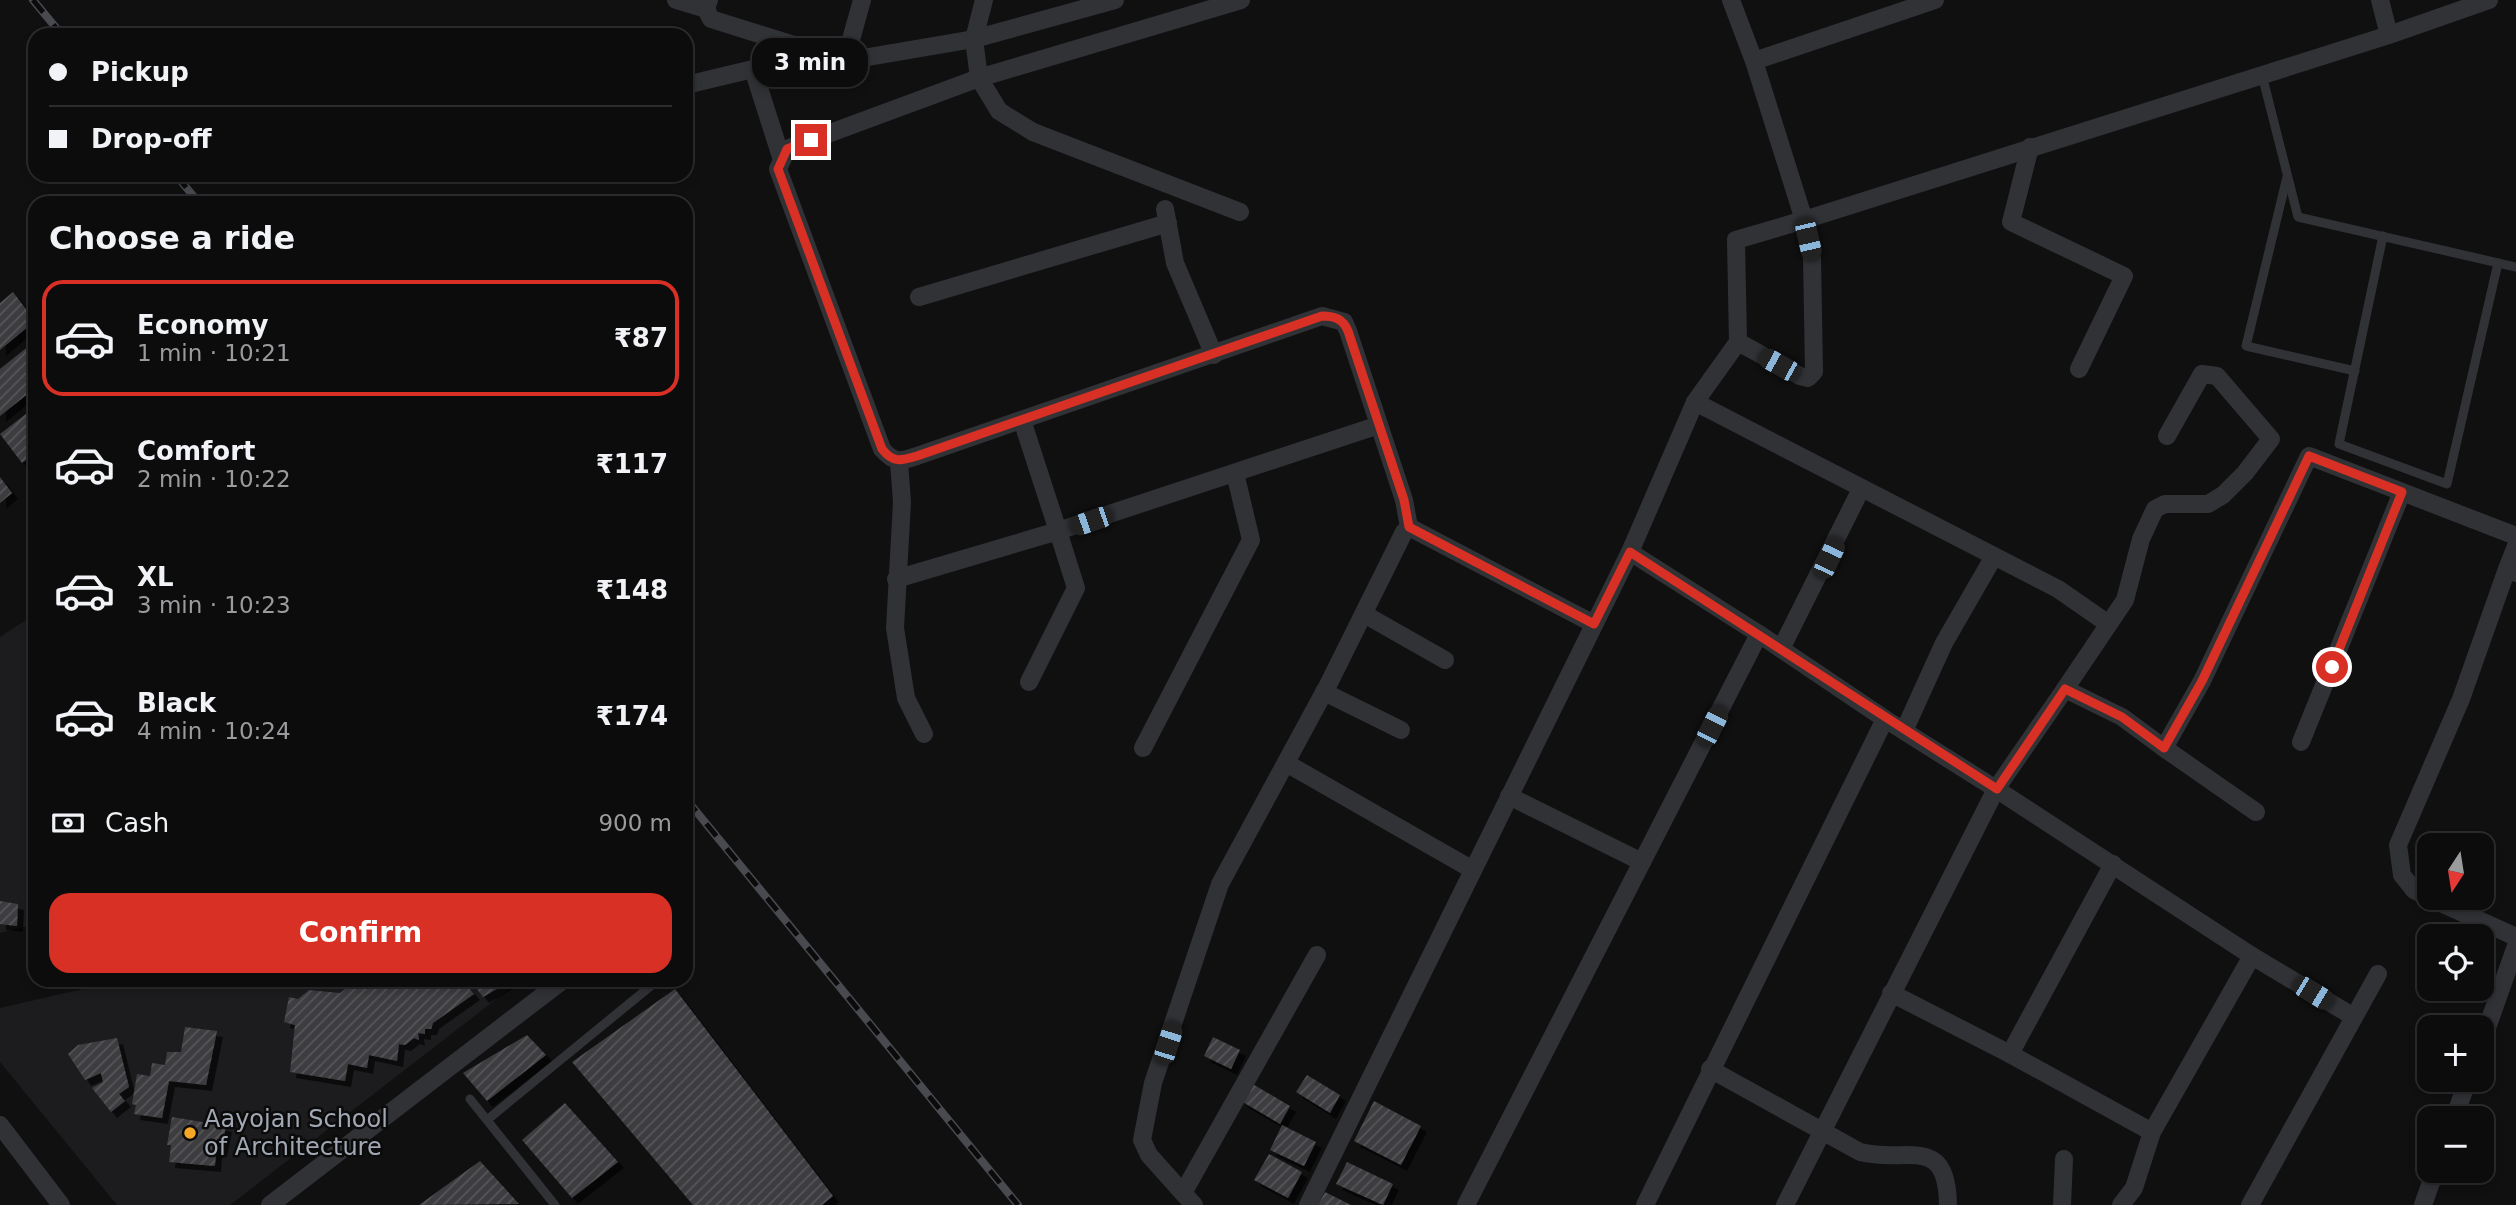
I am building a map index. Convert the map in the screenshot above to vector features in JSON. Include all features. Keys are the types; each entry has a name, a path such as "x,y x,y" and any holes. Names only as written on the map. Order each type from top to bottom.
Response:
{"street":[{"path":"676,0 708,5 711,19 845,61"},
{"path":"845,61 862,0"},
{"path":"984,0 974,39 979,78 999,111 1033,132 1240,212"},
{"path":"693,83 753,69 845,61 974,39 1115,0"},
{"path":"1241,0 979,78 787,149 778,169 882,449 890,459 899,462 1095,392 1214,355 1322,316 1344,322 1348,331 1404,500 1409,527"},
{"path":"1731,0 1754,61 1804,220 1812,258 1814,372 1808,377 1800,376 1738,342"},
{"path":"1754,61 1935,0"},
{"path":"2380,0 2389,35"},
{"path":"1308,1205 1630,552 1695,402 1738,342 1737,240 2389,35 2489,0"},
{"path":"753,69 782,160"},
{"path":"2030,147 2011,222 2124,276 2079,369"},
{"path":"919,297 1166,216 1175,263 1214,355"},
{"path":"1786,1205 1821,1131 1997,789 2125,600 2141,539 2155,509 2165,504 2208,504 2223,495 2245,473 2271,439 2217,376 2207,373 2202,374 2167,436"},
{"path":"1695,402 1993,558 2058,589 2107,623"},
{"path":"1022,420 1076,588 1029,682"},
{"path":"897,579 1058,531 1379,425"},
{"path":"2164,748 2202,681 2309,456 2516,536"},
{"path":"899,462 902,502 895,628 906,698 924,734"},
{"path":"1143,748 1251,540 1235,473"},
{"path":"1781,649 1861,489"},
{"path":"2301,742 2402,492"},
{"path":"1317,955 1189,1199 1145,1149 1142,1135 1146,1112 1220,884 1409,527"},
{"path":"1409,527 1594,624"},
{"path":"2417,891 2402,875 2398,845 2461,699 2511,571 2516,545"},
{"path":"1630,552 2252,956 2354,1017"},
{"path":"1904,732 1944,643 1993,558"},
{"path":"1364,614 1445,660"},
{"path":"1466,1205 1759,634"},
{"path":"2065,689 2122,717 2256,812"},
{"path":"1324,692 1401,730"},
{"path":"1645,1205 1885,719"},
{"path":"1286,763 1473,870"},
{"path":"1509,796 1642,863"},
{"path":"2010,1054 2113,864"},
{"path":"2458,910 2516,937"},
{"path":"2492,1015 2516,946"},
{"path":"2121,1205 2134,1188 2152,1132 2252,956"},
{"path":"2250,1205 2378,974"},
{"path":"270,1205 554,987"},
{"path":"1891,993 2152,1132"},
{"path":"1710,1069 1821,1131 1875,1156 1912,1155 1930,1158 1941,1166 1948,1185 1948,1205"},
{"path":"0,1125 61,1205"},
{"path":"2062,1205 2064,1159"},
{"path":"2423,1205 2431,1183"}],"lane":[{"path":"2262,73 2298,217 2516,267"},
{"path":"2287,175 2246,346 2355,371"},
{"path":"2383,236 2339,444 2447,484 2498,263"},
{"path":"486,1120 649,987"},
{"path":"470,1099 555,1205"}],"shaded area":[{"path":"28,619 28,926 0,933 0,637"},
{"name":"Aayojan School of Architecture","path":"92,987 512,987 230,1205 117,1205 0,1062 0,1008"}],"building":[{"path":"13,292 28,312 28,327 0,350 0,303"},
{"path":"28,347 28,394 0,416 0,369"},
{"path":"28,412 28,458 22,463 0,434"},
{"path":"0,477 12,493 0,503"},
{"path":"0,901 18,904 17,926 0,924"},
{"path":"348,987 468,987 474,994 433,1023 431,1029 425,1029 425,1034 418,1033 419,1040 414,1038 405,1045 399,1044 397,1061 369,1055 367,1068 348,1064 345,1081 290,1072 295,1025 284,1022 289,997 298,999 309,990 340,993"},
{"path":"475,987 500,987 483,997"},
{"path":"675,989 833,1196 822,1205 693,1205 572,1062"},
{"path":"185,1027 217,1031 206,1085 169,1081 162,1118 134,1114 136,1105 132,1104 137,1074 150,1076 152,1063 165,1065 167,1052 181,1052"},
{"path":"527,1035 546,1055 487,1101 463,1073"},
{"path":"1213,1037 1240,1050 1231,1069 1204,1056"},
{"path":"117,1038 129,1087 119,1094 125,1101 111,1112 92,1088 103,1082 101,1073 85,1080 68,1054 78,1045"},
{"path":"1307,1075 1340,1095 1330,1113 1296,1092"},
{"path":"1251,1083 1290,1106 1280,1124 1241,1101"},
{"path":"1374,1101 1421,1126 1401,1165 1354,1141"},
{"path":"565,1103 618,1162 572,1198 522,1140"},
{"path":"172,1117 226,1126 221,1151 216,1152 215,1166 169,1162 171,1145 167,1145"},
{"path":"1282,1125 1316,1142 1304,1166 1270,1150"},
{"path":"1269,1154 1302,1172 1288,1198 1254,1180"},
{"path":"480,1161 519,1204 419,1205"},
{"path":"1347,1162 1393,1184 1383,1205 1336,1184"},
{"path":"1325,1192 1351,1205 1318,1205"}],"railway":[{"path":"33,0 56,28"},
{"path":"182,182 193,196"},
{"path":"693,808 1018,1205"}],"place":[{"name":"Aayojan School of Architecture","path":"190,1133"}],"route":[{"path":"811,140 787,149 778,169 882,449 890,459 899,462 1095,392 1214,355 1322,316 1331,316 1344,322 1348,331 1404,500 1409,527 1594,624 1630,552 1997,789 2065,689 2122,717 2164,748 2202,681 2309,456 2402,492 2332,667"}]}
